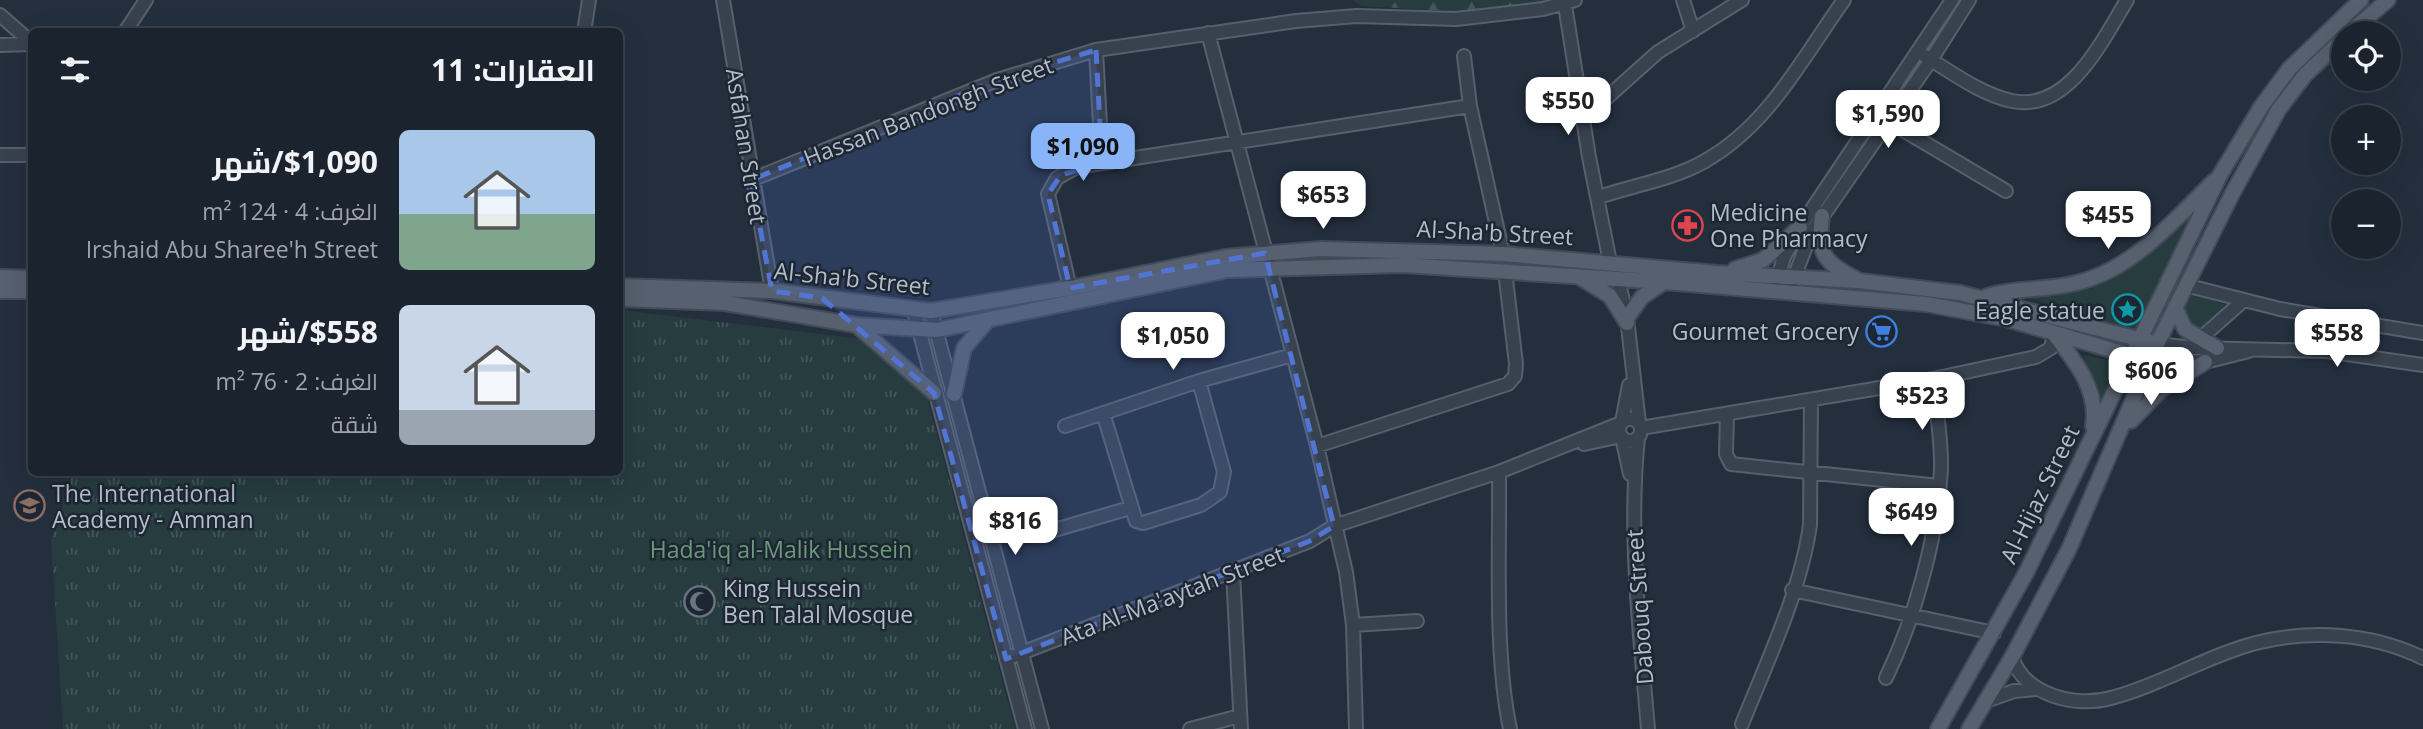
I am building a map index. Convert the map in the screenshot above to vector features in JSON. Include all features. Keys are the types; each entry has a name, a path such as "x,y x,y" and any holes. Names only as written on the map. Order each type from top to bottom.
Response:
{"main road":[{"name":"Al-Hijaz Street","path":"1938,729 1994,633 2141,341 2220,175 2275,86 2318,38 2361,0"},
{"path":"2363,21 2388,0"},
{"name":"Al-Hijaz Street","path":"1969,729 2012,657 2068,549 2185,285 2279,109 2305,75 2331,50"},
{"path":"1985,297 2001,292 2077,283 2106,272 2151,242 2220,175"},
{"path":"1822,216 1820,238 1823,255 1836,268 1860,281"},
{"path":"1717,273 1763,260 1800,227"},
{"name":"Al-Sha'b Street","path":"623,286 772,291 914,311 931,311 1070,288 1203,260 1265,253 1321,249 1503,254 1717,273 1860,281 1985,297 2157,344"},
{"name":"Al-Sha'b Street","path":"623,299 725,303 856,326 918,331 987,321 1236,269 1371,265 1664,282 1958,309 2151,359"},
{"path":"1577,276 1609,296 1627,321 1646,293 1664,282"},
{"path":"0,277 28,278"},
{"path":"0,290 28,291"},
{"path":"2175,307 2185,329 2217,348"},
{"path":"954,394 964,348 987,321"},
{"path":"856,326 934,393"},
{"path":"2054,334 2090,389 2094,404 2092,435"},
{"path":"2117,442 2141,408 2178,378 2205,362"}],"street":[{"path":"128,28 146,0"},
{"path":"585,28 589,0"},
{"name":"Asfahan Street","path":"723,0 751,180 772,291"},
{"path":"1683,0 1693,31"},
{"path":"1582,120 1626,78 1742,0"},
{"path":"1599,197 1687,169 1728,145 1769,107 1844,0"},
{"path":"1782,291 1800,227 1952,0"},
{"path":"1786,276 1822,216 1931,60 1969,0"},
{"path":"1917,52 1997,97 2026,103 2051,95 2071,81 2091,56 2127,0"},
{"path":"1570,2 1582,120 1610,262"},
{"name":"Hassan Bandongh Street","path":"751,180 997,80 1096,50 1342,16 1456,19 1570,2"},
{"path":"0,15 28,40"},
{"path":"1208,33 1317,446 1346,572 1353,625 1356,729"},
{"path":"0,45 28,44"},
{"path":"1096,50 1102,163"},
{"path":"1464,56 1470,106 1503,254"},
{"path":"1070,288 1048,194 1061,175 1077,167 1470,106"},
{"path":"1888,121 2006,191"},
{"path":"0,155 28,155"},
{"path":"1317,446 1494,390 1512,380 1516,364 1505,271"},
{"name":"Dabouq Street","path":"1618,279 1627,321 1639,430 1633,484 1638,606 1648,729"},
{"path":"2185,285 2244,300 2423,333"},
{"path":"2201,338 2244,300"},
{"path":"914,311 1025,729"},
{"path":"931,311 1042,729"},
{"path":"1639,430 1631,419 1622,430 1628,440 1639,430 1933,379 2042,356 2052,348 2054,334"},
{"path":"2157,344 2326,351 2423,365"},
{"path":"2151,359 2205,362 2253,350"},
{"path":"1065,426 1199,381 1292,355"},
{"name":"Dabouq Street","path":"1632,375 1622,430 1633,484"},
{"path":"1886,678 1913,615 1939,486 1940,447 1933,379"},
{"path":"1103,413 1135,519 1143,523 1201,505 1220,492 1224,472 1199,381"},
{"path":"1742,724 1792,590 1809,532 1811,400"},
{"path":"1727,415 1726,454 1731,464 1809,470 1939,486"},
{"name":"Ata Al-Ma'aytah Street","path":"1006,659 1310,541 1334,526 1622,430"},
{"path":"1499,472 1500,598 1505,700 1510,729"},
{"path":"1051,531 1130,508"},
{"path":"1190,729 1240,722 1233,572"},
{"path":"1792,590 1994,633"},
{"path":"1353,625 1417,621"},
{"path":"1986,701 2014,691 2036,689 2079,700 2110,699 2231,652 2288,638 2336,635 2376,640 2423,658"},
{"path":"2012,657 2023,679 2036,689"}],"highlighted area":[{"path":"1096,50 1102,163 1061,175 1048,194 1070,288 1265,253 1334,526 1310,541 1006,659 934,393 822,298 772,291 751,180 997,80"}],"green space":[{"path":"1353,0 1555,0 1486,13 1362,6"},
{"path":"2201,203 2137,331 2023,296 2090,289 2147,257"},
{"path":"2189,293 2234,307 2205,331 2190,324 2181,311"},
{"name":"Hada'iq al-Malik Hussein","path":"623,310 863,339 926,393 1015,729 63,729 51,540 72,476 623,476"},
{"path":"2083,355 2121,363 2103,402"},
{"path":"2186,366 2167,376 2140,402 2156,367"}],"place":[{"name":"Medicine One Pharmacy","path":"1687,225"},
{"name":"Eagle statue","path":"2128,310"},
{"name":"Gourmet Grocery","path":"1882,331"},
{"name":"The International Academy - Amman","path":"29,506"},
{"name":"King Hussein Ben Talal Mosque","path":"700,601"}]}
